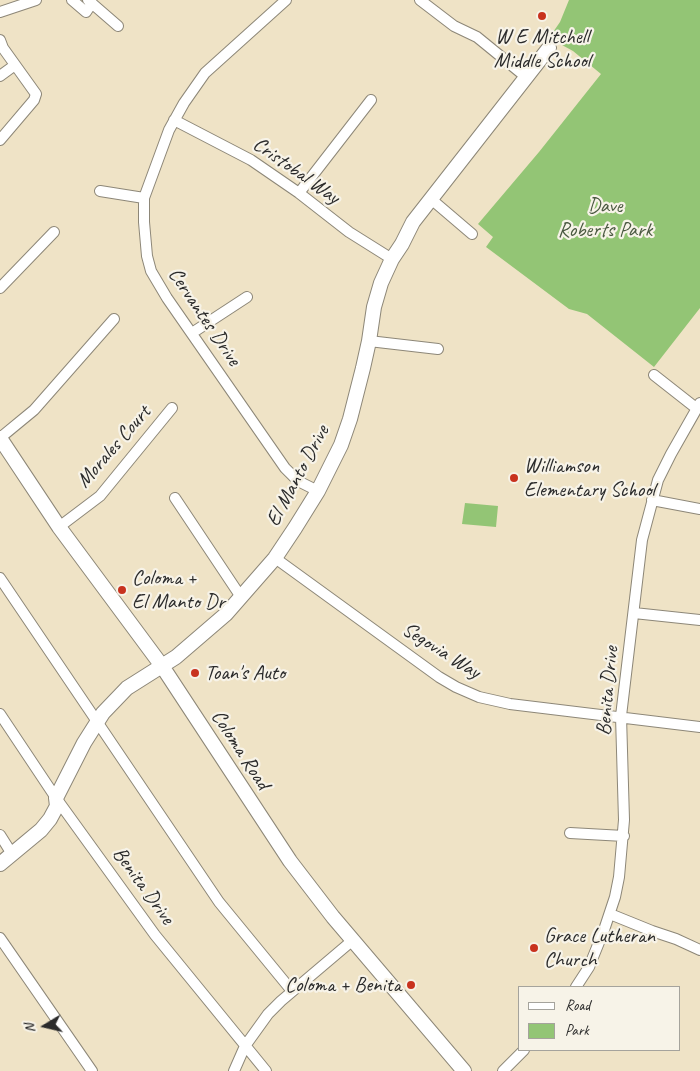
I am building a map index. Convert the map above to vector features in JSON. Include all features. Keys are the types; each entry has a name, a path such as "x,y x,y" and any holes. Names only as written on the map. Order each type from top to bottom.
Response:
{"street":[{"path":"0,12 36,0"},
{"path":"72,0 86,12 90,2 118,26"},
{"name":"Cervantes Drive","path":"286,0 205,73 195,86 169,130 144,198 144,222 150,271 166,298 285,468 298,481 318,491"},
{"path":"420,0 454,26 477,37 526,77"},
{"path":"0,40 14,65 36,94 34,100 0,140"},
{"name":"El Manto Drive","path":"0,864 41,830 50,819 57,806 56,798 98,721 114,700 127,688 162,666 201,637 242,597 275,558 318,491 341,445 350,419 369,341 374,307 381,283 392,259 414,222 431,199 549,48"},
{"path":"0,76 14,65"},
{"path":"299,193 371,100"},
{"name":"Cristobal Way","path":"174,120 250,160 299,193 349,232 392,259"},
{"path":"100,191 144,198"},
{"path":"431,199 472,234"},
{"path":"0,288 54,232"},
{"path":"192,333 247,298"},
{"path":"0,438 34,410 114,319"},
{"path":"369,341 438,350"},
{"path":"654,375 698,406"},
{"name":"Benita Drive","path":"577,986 589,967 610,914 619,877 624,836 621,716 641,548 658,480 698,406"},
{"name":"Morales Court","path":"59,527 100,496 172,408"},
{"name":"Coloma Road","path":"0,438 59,527 162,666 290,861 317,897 464,1071"},
{"path":"175,498 242,597"},
{"path":"652,500 700,509"},
{"name":"Segovia Way","path":"275,558 429,670 456,687 479,697 510,704 700,727"},
{"path":"0,578 219,902 292,991"},
{"path":"634,613 700,620"},
{"name":"Benita Drive","path":"0,714 56,798 155,935 266,1071"},
{"path":"570,833 624,836"},
{"path":"0,835 12,854"},
{"path":"610,914 700,950"},
{"path":"0,938 92,1071"},
{"path":"234,1071 245,1046 268,1014 292,991 353,940"},
{"path":"503,1071 523,1051"}],"green space":[{"name":"Dave Roberts Park","path":"569,0 700,0 700,308 654,367 587,314 569,309 486,247 493,237 478,224 539,152 601,74 573,51 549,38 560,22"},
{"path":"465,503 498,506 496,527 462,524"}],"place":[{"name":"W E Mitchell Middle School","path":"542,16"},
{"name":"Williamson Elementary School","path":"514,478"},
{"name":"Coloma + El Manto Dr","path":"122,590"},
{"name":"Toan's Auto","path":"195,673"},
{"name":"Grace Lutheran Church","path":"534,948"},
{"name":"Coloma + Benita","path":"411,985"}]}
